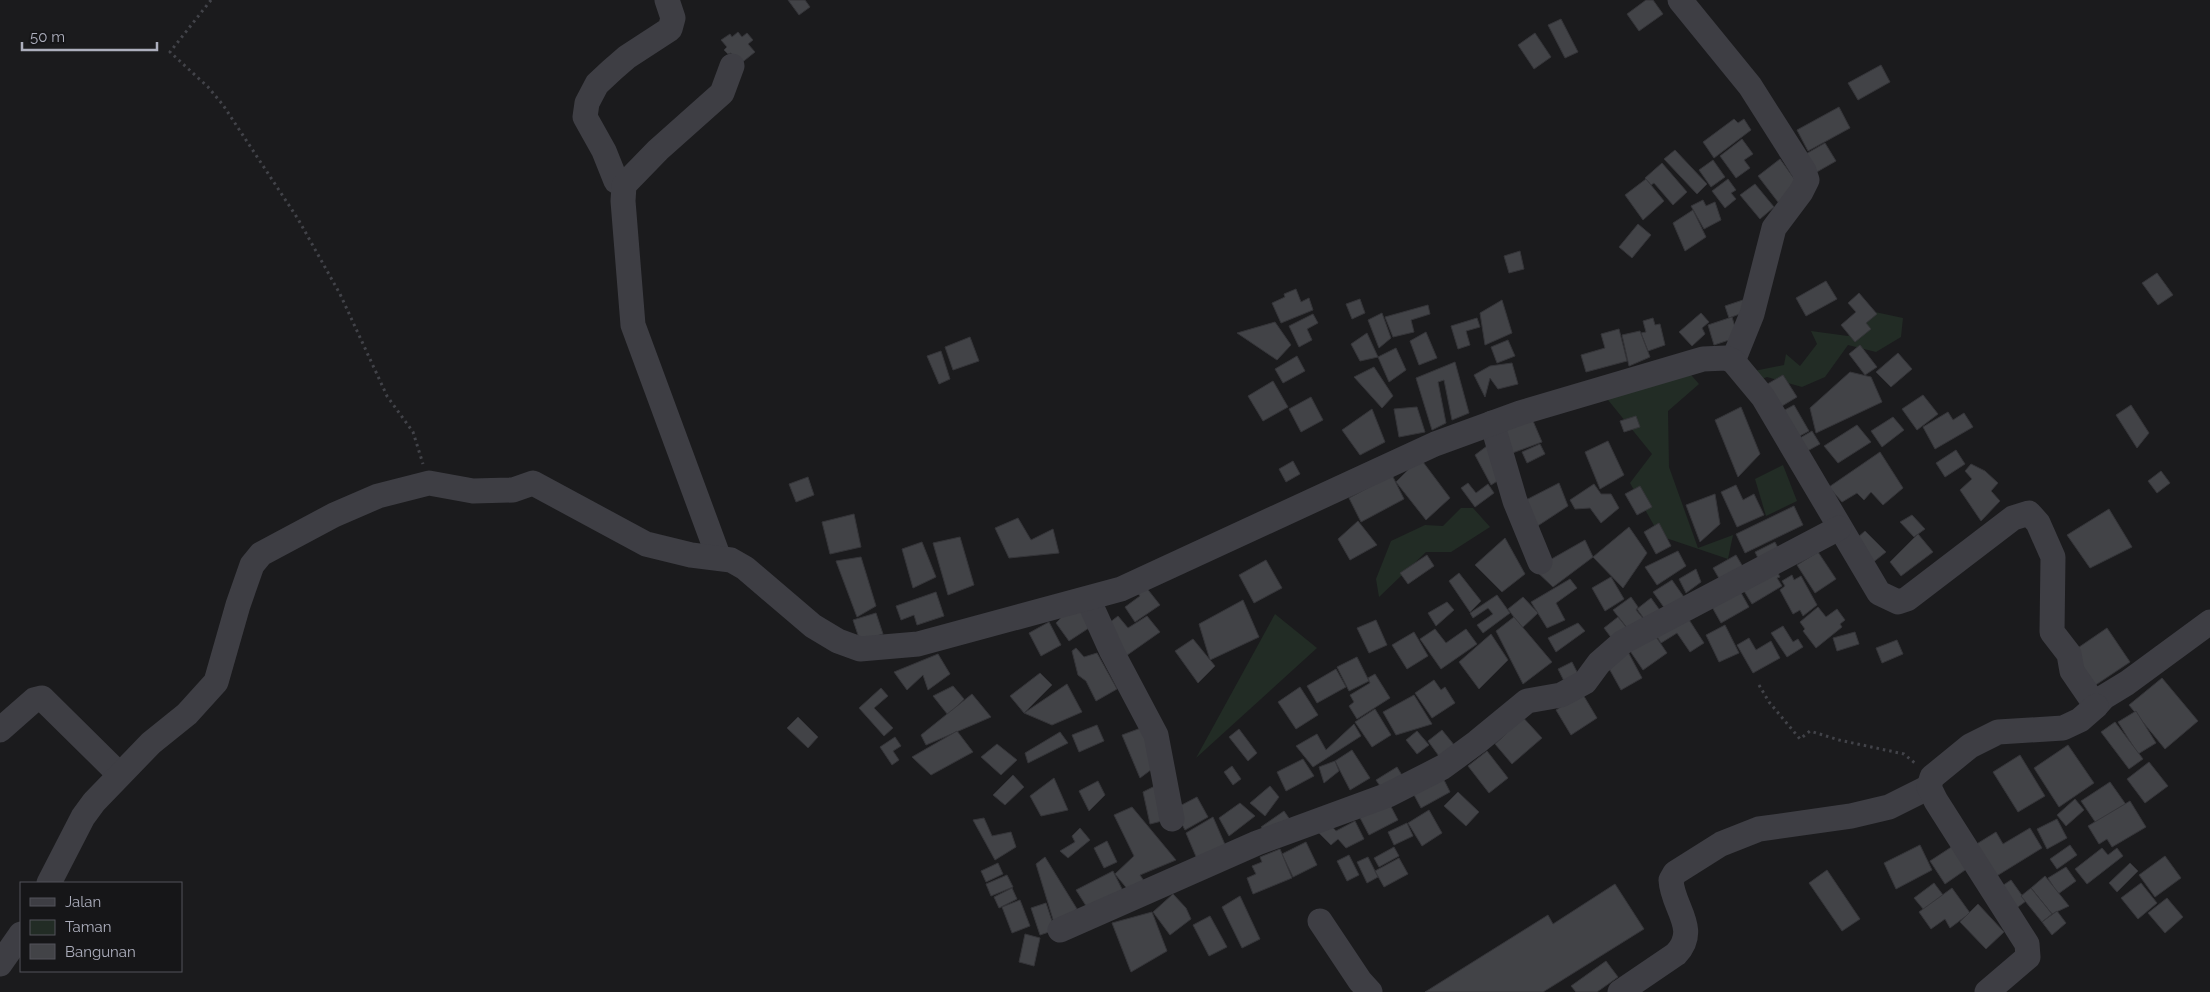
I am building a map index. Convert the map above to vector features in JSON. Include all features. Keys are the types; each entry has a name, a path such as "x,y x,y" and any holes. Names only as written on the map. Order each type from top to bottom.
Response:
{"street":[{"path":"624,185 616,181 604,151 585,117 587,102 597,84 627,56 670,29 673,18 667,0"},
{"path":"1680,0 1750,86 1804,171 1807,180 1802,192 1774,228 1752,314 1733,361"},
{"path":"707,557 633,325 623,201 624,185 658,150 722,93 732,66"},
{"path":"50,882 83,817 119,774 151,742 187,714 216,682 241,597 252,566 261,554 334,515 378,496 429,483 474,491 513,490 534,483 646,544 731,560 744,568 813,626 838,641 860,649 918,644 1122,589 1435,444 1492,423 1672,367 1703,360 1726,358 1733,361 1763,397 1879,593 1898,602 1907,599 2012,518 2029,512 2038,523 2053,557 2052,632 2069,654 2072,670 2096,706"},
{"path":"1492,423 1515,501 1540,562"},
{"path":"1060,930 1257,843 1388,795 1443,767 1527,701 1561,695 1585,682 1598,663 1623,642 1840,528"},
{"path":"1088,599 1112,652 1156,735 1172,819"},
{"path":"1620,992 1676,954 1683,947 1686,939 1685,928 1671,880 1675,873 1694,860 1721,844 1759,828 1850,816 1889,807 1930,782 1970,746 1998,732 2062,728 2080,720 2104,697 2210,622"},
{"path":"0,730 34,700 42,698 119,774"},
{"path":"1930,782 2027,944 2028,957 1987,992"},
{"path":"1320,921 1360,981 1370,992"},
{"path":"0,964 20,935"}],"path":[{"path":"211,0 170,52 208,87 223,105 298,219 340,294 387,396 413,432 429,483"},
{"path":"1759,685 1769,702 1800,739 1810,731 1839,740 1904,754 1930,782"}],"green space":[{"path":"1875,312 1903,318 1901,337 1876,352 1848,345 1825,377 1802,387 1767,377 1757,381 1749,372 1784,365 1786,354 1800,366 1817,344 1811,331 1848,336"},
{"path":"1685,368 1699,384 1668,411 1669,467 1698,548 1733,535 1728,559 1660,536 1630,483 1652,454 1604,395"},
{"path":"1783,465 1797,501 1766,516 1755,479"},
{"path":"1461,508 1473,508 1490,527 1451,552 1426,552 1379,597 1376,579 1391,541 1425,525 1443,526"},
{"path":"1275,614 1317,648 1196,758"}],"building":[{"path":"788,0 805,0 810,7 799,15"},
{"path":"1646,0 1653,0 1663,14 1639,31 1627,14"},
{"path":"1561,19 1578,52 1565,58 1548,25"},
{"path":"738,32 742,37 747,33 753,40 748,44 755,52 740,64 731,53 728,54 724,50 727,47 721,40 730,34 732,37"},
{"path":"1535,33 1551,57 1534,69 1518,45"},
{"path":"1881,65 1890,82 1858,100 1848,83"},
{"path":"1839,107 1850,128 1808,151 1797,130"},
{"path":"1734,119 1738,123 1744,119 1751,130 1714,158 1703,142"},
{"path":"1742,139 1753,154 1744,160 1750,168 1736,178 1720,156"},
{"path":"1825,143 1836,161 1815,173 1804,155"},
{"path":"1675,150 1707,184 1697,194 1664,159"},
{"path":"1780,159 1798,184 1778,202 1758,176"},
{"path":"1713,160 1725,177 1711,187 1699,170"},
{"path":"1662,163 1687,192 1673,205 1654,183 1651,185 1645,178"},
{"path":"1646,179 1664,201 1643,220 1625,195"},
{"path":"1728,179 1736,190 1731,193 1736,199 1725,208 1712,191"},
{"path":"1755,184 1774,207 1760,219 1740,195"},
{"path":"1703,200 1706,206 1715,202 1721,220 1704,229 1691,206"},
{"path":"1693,210 1706,237 1685,251 1673,223"},
{"path":"1638,224 1651,235 1632,258 1619,247"},
{"path":"1520,251 1524,269 1509,273 1504,256"},
{"path":"2157,273 2173,295 2158,305 2142,283"},
{"path":"1826,281 1837,299 1806,316 1796,298"},
{"path":"1296,289 1301,302 1309,298 1313,310 1281,323 1272,303 1285,297 1284,294"},
{"path":"1859,293 1877,314 1866,323 1871,329 1855,342 1841,325 1856,312 1848,303"},
{"path":"1360,299 1365,313 1352,319 1346,304"},
{"path":"1746,299 1750,310 1729,318 1725,306"},
{"path":"1502,300 1512,333 1485,345 1480,313"},
{"path":"1428,305 1430,314 1411,320 1414,332 1393,337 1385,317"},
{"path":"1382,313 1391,338 1379,348 1368,320"},
{"path":"1701,313 1709,322 1702,328 1705,334 1692,346 1679,332"},
{"path":"1313,314 1318,323 1307,329 1312,340 1299,347 1289,326"},
{"path":"1732,317 1738,337 1714,345 1708,325"},
{"path":"1477,318 1480,327 1466,331 1470,345 1458,349 1451,326"},
{"path":"1653,318 1655,325 1660,324 1665,345 1648,351 1641,333 1646,332 1643,321"},
{"path":"1275,322 1291,345 1277,360 1237,333"},
{"path":"1619,329 1627,361 1586,372 1581,355 1605,348 1601,334"},
{"path":"1640,331 1650,357 1629,366 1622,335"},
{"path":"1426,332 1437,358 1419,365 1410,341"},
{"path":"1367,333 1378,357 1360,361 1351,344"},
{"path":"970,337 979,361 953,370 945,347"},
{"path":"1508,340 1515,356 1497,363 1491,347"},
{"path":"1860,345 1877,367 1865,375 1849,354"},
{"path":"1396,348 1406,370 1389,382 1378,357"},
{"path":"941,351 950,379 939,384 927,356"},
{"path":"1898,353 1912,369 1891,387 1876,372"},
{"path":"1297,356 1305,371 1283,383 1275,369"},
{"path":"1455,362 1469,413 1452,420 1444,380 1438,382 1446,423 1432,430 1416,378"},
{"path":"1512,363 1518,384 1498,389 1490,378 1485,397 1474,375 1490,366"},
{"path":"1374,367 1393,396 1382,408 1354,377"},
{"path":"1850,372 1871,377 1882,402 1816,433 1810,408"},
{"path":"1783,375 1797,397 1777,409 1764,386"},
{"path":"1273,381 1288,407 1263,421 1248,396"},
{"path":"1923,395 1938,414 1917,430 1902,409"},
{"path":"1311,397 1323,420 1301,432 1289,409"},
{"path":"1794,405 1809,431 1796,438 1781,412"},
{"path":"2131,405 2149,433 2137,448 2116,415"},
{"path":"1417,407 1425,432 1399,437 1394,409"},
{"path":"1741,407 1760,454 1738,477 1715,420"},
{"path":"1372,409 1385,442 1360,455 1342,430"},
{"path":"1948,412 1953,420 1964,413 1973,427 1935,449 1923,427"},
{"path":"1636,416 1640,427 1624,432 1620,421"},
{"path":"1893,417 1904,430 1882,447 1871,431"},
{"path":"1533,421 1542,442 1507,455 1494,432"},
{"path":"1857,425 1871,442 1838,463 1824,446"},
{"path":"1812,431 1820,444 1800,455 1793,442"},
{"path":"1608,441 1624,475 1600,489 1585,452"},
{"path":"1491,443 1507,475 1491,485 1475,455"},
{"path":"1540,444 1545,454 1527,463 1522,452"},
{"path":"1956,450 1965,464 1945,477 1936,463"},
{"path":"1880,452 1903,488 1883,505 1871,492 1864,500 1857,493 1842,502 1829,487"},
{"path":"1420,458 1450,498 1426,520 1396,482"},
{"path":"1293,461 1300,474 1286,482 1279,469"},
{"path":"1971,464 1985,471 1998,483 1991,491 2000,501 1981,521 1960,490 1972,479 1965,471"},
{"path":"2161,471 2170,483 2157,493 2148,481"},
{"path":"1392,475 1404,499 1361,522 1349,498"},
{"path":"808,477 814,495 796,502 789,484"},
{"path":"1468,483 1476,493 1488,484 1494,493 1475,507 1461,488"},
{"path":"1559,483 1568,506 1536,527 1522,502"},
{"path":"1594,484 1601,494 1611,494 1619,508 1601,523 1590,508 1575,509 1570,500"},
{"path":"1736,485 1743,500 1754,494 1764,515 1737,527 1721,492"},
{"path":"1640,486 1652,507 1637,515 1625,494"},
{"path":"1715,494 1720,524 1700,542 1686,505"},
{"path":"1794,506 1803,525 1745,553 1736,534"},
{"path":"2109,509 2132,547 2090,568 2067,535"},
{"path":"854,514 861,547 830,554 822,522"},
{"path":"1912,515 1925,529 1914,537 1900,522"},
{"path":"1018,518 1031,540 1053,529 1059,553 1009,558 995,528"},
{"path":"1358,521 1377,545 1350,560 1338,539"},
{"path":"1659,523 1671,546 1656,554 1644,532"},
{"path":"1629,527 1647,553 1623,588 1593,557"},
{"path":"1865,531 1886,552 1862,571 1842,551"},
{"path":"1918,534 1933,552 1901,576 1890,562"},
{"path":"960,537 974,585 948,595 933,543"},
{"path":"1505,538 1525,574 1502,592 1475,565"},
{"path":"1585,540 1593,557 1553,587 1534,569"},
{"path":"922,542 936,577 913,588 902,549"},
{"path":"1775,542 1782,556 1762,566 1755,552"},
{"path":"1678,551 1686,566 1657,585 1645,567"},
{"path":"1818,552 1836,579 1815,593 1797,565"},
{"path":"1427,555 1434,566 1408,584 1400,573"},
{"path":"1736,555 1743,567 1720,580 1713,568"},
{"path":"861,557 876,606 857,617 836,561"},
{"path":"1266,560 1282,588 1254,603 1239,575"},
{"path":"1774,566 1780,577 1777,578 1782,586 1752,604 1741,586"},
{"path":"1696,569 1701,582 1686,593 1679,579"},
{"path":"1459,573 1481,601 1470,612 1449,581"},
{"path":"1792,575 1794,580 1801,576 1817,605 1803,616 1800,610 1793,614 1780,590 1785,586 1782,581"},
{"path":"1611,577 1624,599 1605,611 1592,588"},
{"path":"1570,579 1577,588 1556,603 1565,620 1547,628 1531,602"},
{"path":"1672,580 1686,600 1668,613 1653,592"},
{"path":"1145,586 1160,605 1135,622 1125,607 1140,596 1137,592"},
{"path":"1740,591 1749,607 1721,623 1712,607"},
{"path":"936,592 944,616 917,625 914,615 901,620 896,606"},
{"path":"1497,595 1510,613 1483,633 1477,625 1493,614 1488,608 1473,618 1470,613"},
{"path":"1523,597 1538,613 1522,628 1508,609"},
{"path":"1631,597 1638,607 1636,610 1646,622 1632,634 1613,610"},
{"path":"1651,598 1664,616 1650,627 1637,609"},
{"path":"1243,600 1259,637 1210,660 1199,624"},
{"path":"1077,602 1095,624 1069,641 1056,623"},
{"path":"1447,602 1454,610 1436,626 1428,613"},
{"path":"1818,607 1826,617 1837,609 1845,620 1840,624 1842,627 1816,648 1803,631 1805,629 1800,622"},
{"path":"1684,612 1704,643 1690,652 1677,633 1661,643 1654,632"},
{"path":"876,613 883,634 860,641 853,620"},
{"path":"1118,616 1128,628 1147,616 1160,632 1123,658 1104,627"},
{"path":"1514,617 1552,662 1523,684 1496,631"},
{"path":"1618,617 1631,633 1616,644 1604,628"},
{"path":"1376,620 1387,645 1369,653 1357,628"},
{"path":"1049,622 1061,645 1041,656 1029,633"},
{"path":"1578,623 1585,631 1556,652 1548,638"},
{"path":"1725,625 1739,653 1719,662 1706,635"},
{"path":"1783,626 1793,642 1798,639 1803,647 1787,657 1771,633"},
{"path":"2107,628 2130,662 2091,688 2069,654"},
{"path":"1435,629 1446,643 1466,629 1477,644 1441,669 1420,639"},
{"path":"1652,631 1667,653 1643,670 1628,648"},
{"path":"1414,632 1428,656 1407,669 1392,645"},
{"path":"1855,632 1859,644 1837,651 1833,638"},
{"path":"1491,634 1508,660 1479,689 1459,662"},
{"path":"1749,638 1756,650 1771,641 1780,658 1753,673 1737,645"},
{"path":"1193,639 1215,666 1198,683 1175,651"},
{"path":"1897,640 1903,654 1882,663 1876,648"},
{"path":"1076,648 1084,657 1097,653 1117,689 1096,701 1086,681 1078,675 1072,651"},
{"path":"1627,650 1642,678 1621,690 1606,663"},
{"path":"938,654 950,674 928,690 923,675 907,690 894,672"},
{"path":"1357,657 1369,681 1349,691 1337,667"},
{"path":"1572,662 1581,680 1567,687 1558,669"},
{"path":"1336,669 1346,687 1317,703 1307,686"},
{"path":"1040,673 1052,685 1024,713 1010,696"},
{"path":"1375,674 1390,698 1357,719 1349,706 1354,702 1350,695 1370,683 1368,678"},
{"path":"2162,678 2198,721 2165,749 2129,705"},
{"path":"1434,680 1441,690 1445,687 1455,703 1432,718 1415,693"},
{"path":"1067,684 1082,712 1052,725 1024,713"},
{"path":"953,686 964,699 948,715 933,696"},
{"path":"1300,687 1318,715 1296,729 1278,702"},
{"path":"881,688 888,696 874,708 893,728 884,736 859,708"},
{"path":"1582,693 1597,718 1571,735 1556,710"},
{"path":"972,694 991,717 926,745 921,735"},
{"path":"1414,695 1432,724 1396,735 1383,712"},
{"path":"1375,709 1391,735 1372,747 1355,722"},
{"path":"2136,711 2156,743 2138,754 2118,722"},
{"path":"1518,712 1542,738 1512,764 1495,744 1506,734"},
{"path":"798,717 818,737 808,748 787,728"},
{"path":"2115,722 2143,759 2129,769 2101,732"},
{"path":"1354,724 1361,736 1313,767 1296,746 1317,734 1326,750"},
{"path":"1097,725 1104,741 1079,752 1072,735"},
{"path":"1141,728 1156,766 1140,778 1122,735"},
{"path":"1239,729 1257,753 1248,761 1229,737"},
{"path":"1442,730 1459,751 1444,763 1428,741"},
{"path":"957,731 973,752 931,775 912,757"},
{"path":"1417,731 1429,745 1417,754 1406,740"},
{"path":"1060,732 1068,743 1028,763 1025,753"},
{"path":"895,737 901,746 893,751 899,760 892,765 880,747"},
{"path":"997,744 1017,760 1001,775 981,757"},
{"path":"2068,745 2094,783 2059,807 2034,768"},
{"path":"1352,750 1370,778 1350,790 1335,761"},
{"path":"1487,751 1508,778 1489,793 1468,766"},
{"path":"2020,755 2045,796 2018,812 1993,772"},
{"path":"1303,759 1314,776 1286,791 1277,772"},
{"path":"1335,761 1339,771 1324,783 1319,767"},
{"path":"2149,762 2168,786 2145,803 2127,779"},
{"path":"1232,766 1241,779 1233,785 1224,772"},
{"path":"1397,767 1403,777 1386,795 1376,780"},
{"path":"1013,775 1024,787 1005,805 993,795"},
{"path":"1442,776 1450,792 1421,808 1413,793"},
{"path":"1054,778 1068,810 1041,816 1030,796"},
{"path":"1098,781 1105,795 1089,811 1079,791"},
{"path":"2110,782 2127,806 2098,826 2081,801"},
{"path":"1159,784 1166,820 1150,824 1143,792"},
{"path":"1270,786 1279,797 1265,816 1250,803"},
{"path":"1458,792 1479,812 1466,826 1444,806"},
{"path":"1197,797 1208,817 1185,830 1174,809"},
{"path":"1387,799 1398,820 1369,835 1358,814"},
{"path":"2075,799 2084,810 2066,826 2057,815"},
{"path":"2130,801 2146,827 2112,847 2107,839 2099,844 2088,826"},
{"path":"1240,803 1255,816 1229,836 1219,818"},
{"path":"1132,807 1176,860 1140,875 1150,890 1134,897 1115,874 1134,856 1114,815"},
{"path":"1429,810 1442,833 1422,846 1408,823"},
{"path":"1284,811 1295,827 1270,837 1261,827"},
{"path":"1213,817 1233,863 1203,873 1186,833"},
{"path":"984,818 992,836 1011,832 1016,847 995,860 973,820"},
{"path":"2057,819 2067,838 2047,849 2037,829"},
{"path":"1355,821 1364,839 1346,848 1338,839 1331,845 1318,832 1328,822 1336,831"},
{"path":"1407,823 1413,836 1394,845 1388,832"},
{"path":"1080,828 1090,840 1068,858 1060,851 1075,842 1072,836"},
{"path":"2030,828 2042,848 1995,877 1975,845 1996,832 2003,844"},
{"path":"1107,841 1117,862 1104,868 1094,848"},
{"path":"1306,842 1317,865 1293,877 1282,854"},
{"path":"1920,845 1932,870 1896,889 1884,863"},
{"path":"2070,845 2077,855 2057,869 2050,859"},
{"path":"1953,846 1968,868 1945,884 1930,861"},
{"path":"1394,847 1399,856 1379,867 1374,858"},
{"path":"2102,848 2108,855 2117,848 2123,856 2087,884 2075,869"},
{"path":"1280,849 1292,878 1253,894 1247,878 1256,874 1252,866 1262,862 1260,857"},
{"path":"1349,855 1359,875 1347,881 1337,861"},
{"path":"2165,856 2181,878 2155,897 2139,875"},
{"path":"1045,857 1077,909 1055,926 1036,864"},
{"path":"1368,857 1378,877 1367,883 1357,862"},
{"path":"1399,858 1408,874 1384,887 1375,871"},
{"path":"998,863 1003,874 986,882 981,871"},
{"path":"2130,863 2138,871 2117,892 2109,883"},
{"path":"2066,867 2076,881 2058,894 2048,878"},
{"path":"1827,870 1860,919 1842,931 1809,883"},
{"path":"1113,871 1124,893 1090,912 1076,890"},
{"path":"1007,875 1013,887 991,896 986,884"},
{"path":"2045,876 2069,906 2052,914 2031,888"},
{"path":"2011,880 2026,901 2003,918 1987,896"},
{"path":"1934,883 1943,895 1924,910 1914,898"},
{"path":"2141,883 2157,903 2138,919 2121,898"},
{"path":"1615,884 1644,929 1543,992 1425,992 1548,915 1553,924"},
{"path":"1012,888 1017,899 999,908 994,897"},
{"path":"1952,888 1970,913 1950,928 1945,919 1931,929 1919,912"},
{"path":"2031,888 2052,914 2042,922 2021,896"},
{"path":"1173,894 1186,908 1191,919 1170,935 1153,912"},
{"path":"1240,896 1260,939 1242,948 1222,907"},
{"path":"2167,898 2183,917 2165,933 2148,913"},
{"path":"1020,900 1030,926 1012,933 1002,907"},
{"path":"1046,903 1055,930 1040,935 1031,908"},
{"path":"1978,904 2004,932 1986,949 1960,922"},
{"path":"2057,911 2066,923 2052,935 2042,922"},
{"path":"1152,912 1167,951 1131,972 1112,923"},
{"path":"1210,916 1227,947 1209,956 1193,925"},
{"path":"1025,934 1040,938 1034,966 1019,962"},
{"path":"1606,961 1618,977 1597,992 1576,992 1571,986"}]}
